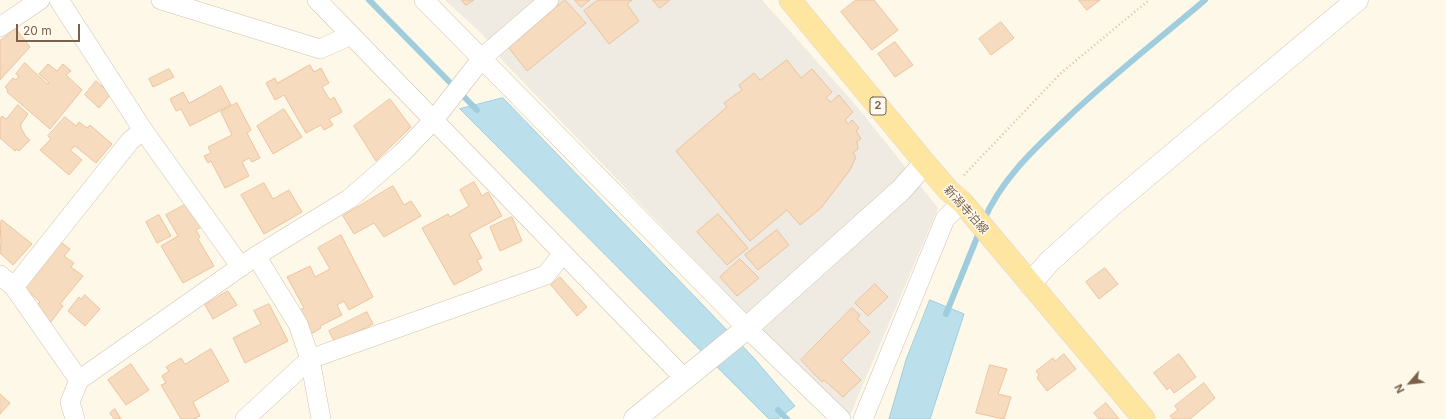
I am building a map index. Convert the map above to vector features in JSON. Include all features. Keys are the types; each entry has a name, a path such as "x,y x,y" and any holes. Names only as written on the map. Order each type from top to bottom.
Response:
{"main road":[{"name":"新潟寺泊線","path":"790,0 924,163 1011,261 1144,419"}],"street":[{"path":"0,27 40,0"},
{"path":"59,0 143,130 241,267"},
{"path":"161,0 320,49 351,35"},
{"path":"317,0 563,253 690,375"},
{"path":"424,0 478,63 744,331 841,419"},
{"path":"75,419 70,402 79,380 256,256 349,199 402,153 433,121 478,63 549,0"},
{"path":"1030,284 1050,262 1111,206 1357,0"},
{"path":"79,380 7,281 130,141 143,130"},
{"path":"635,419 744,331 901,190 924,163"},
{"path":"863,419 945,219 959,201"},
{"path":"245,419 310,359 546,275 563,253"},
{"path":"256,256 298,324 310,359 321,419"}],"path":[{"path":"959,201 1061,73 1149,0"}],"shaded area":[{"path":"445,0 762,0 854,103 938,208 850,415 738,305 501,59 483,35"}],"water":[{"path":"503,98 752,356 795,406 778,419 769,419 460,109"},
{"path":"930,300 964,314 930,419 889,419 906,360"}],"building":[{"path":"462,0 474,0 466,5"},
{"path":"565,0 586,23 527,71 509,48"},
{"path":"575,0 590,0 581,7"},
{"path":"598,0 632,0 627,4 639,21 609,44 584,11"},
{"path":"653,0 670,0 660,8"},
{"path":"856,0 874,0 898,30 872,50 841,12"},
{"path":"1079,0 1100,0 1087,10"},
{"path":"1001,22 1014,38 991,55 979,39"},
{"path":"16,29 30,47 0,80 0,41"},
{"path":"895,42 913,65 895,77 878,54"},
{"path":"787,60 801,78 812,69 832,92 826,98 831,102 839,95 853,112 845,120 848,124 852,120 859,128 856,131 861,139 857,141 858,149 853,153 856,157 850,170 821,208 800,225 787,210 750,241 676,151 727,107 724,103 742,90 739,85 754,73 760,80"},
{"path":"25,63 47,84 49,83 39,74 48,64 57,71 63,64 71,71 66,75 82,90 50,129 7,92 8,90 5,87 13,78 16,80 19,76 16,74"},
{"path":"310,65 314,72 321,68 329,83 322,87 330,100 334,97 342,112 329,119 333,125 324,130 321,125 306,133 284,95 275,100 266,83 275,78 277,83"},
{"path":"169,69 174,77 153,87 149,79"},
{"path":"96,81 111,94 99,108 85,95"},
{"path":"221,86 231,105 190,126 181,109 176,111 170,99 183,92 189,103"},
{"path":"390,99 411,127 376,161 354,126"},
{"path":"237,103 251,130 247,133 260,158 252,162 249,158 242,162 249,176 225,188 211,161 208,163 204,156 211,153 208,147 232,135 221,112"},
{"path":"18,105 28,114 21,124 21,128 26,137 30,140 19,151 16,149 15,151 0,138 0,119 2,116 6,119"},
{"path":"284,109 302,137 273,154 257,126"},
{"path":"65,117 76,126 79,122 87,128 90,125 112,144 96,163 75,146 70,150 82,160 69,175 40,150 51,139 48,136"},
{"path":"474,182 482,196 488,192 502,216 469,234 482,258 477,260 482,270 454,285 422,228 448,214 450,217 469,206 460,190"},
{"path":"264,183 273,199 289,190 302,212 264,234 241,195"},
{"path":"393,186 404,205 411,201 421,216 384,237 374,223 354,234 343,216"},
{"path":"188,203 201,227 196,230 200,237 198,239 214,266 183,283 161,246 178,236 166,215"},
{"path":"718,214 748,248 727,265 697,232"},
{"path":"159,215 171,236 157,243 146,222"},
{"path":"512,217 522,241 500,251 490,227"},
{"path":"2,220 32,244 13,265 0,253 0,223"},
{"path":"777,230 789,245 758,270 745,255"},
{"path":"341,235 373,297 349,310 344,301 337,305 342,315 320,326 321,328 311,334 297,311 304,308 287,277 310,266 315,277 330,269 318,248"},
{"path":"58,240 70,249 64,256 74,263 71,267 83,276 60,304 63,306 50,323 37,305 40,302 25,288"},
{"path":"740,259 759,278 737,296 720,277"},
{"path":"1105,268 1118,284 1099,299 1086,282"},
{"path":"560,277 587,307 577,316 551,285"},
{"path":"875,284 888,297 868,316 855,303"},
{"path":"228,291 237,305 213,319 205,305"},
{"path":"85,295 100,309 85,326 68,311 79,297 81,299"},
{"path":"269,304 288,341 245,363 233,338 261,324 254,311"},
{"path":"852,308 860,315 857,319 870,332 841,360 861,380 843,397 824,380 822,382 801,360"},
{"path":"367,312 373,324 335,343 329,331"},
{"path":"211,349 229,381 193,402 200,416 194,419 181,419 161,385 166,383 162,376 169,371 166,367 181,358 185,364"},
{"path":"1064,354 1076,369 1047,391 1037,378 1039,375 1036,371 1053,358 1055,361"},
{"path":"1179,354 1196,377 1174,393 1170,387 1167,390 1154,373"},
{"path":"131,364 149,390 126,405 108,380"},
{"path":"990,365 1007,369 998,394 1011,397 1004,419 976,413"},
{"path":"1204,383 1215,398 1190,419 1173,419 1170,416 1178,410 1175,406"},
{"path":"0,394 10,403 0,414"},
{"path":"1106,403 1119,419 1099,419 1094,413"},
{"path":"115,409 121,419 114,419 110,413"}],"waterway":[{"path":"369,0 477,110"},
{"path":"983,222 998,193 1029,155 1098,90 1205,0"},
{"path":"946,314 980,230"},
{"path":"778,410 787,419"}]}
